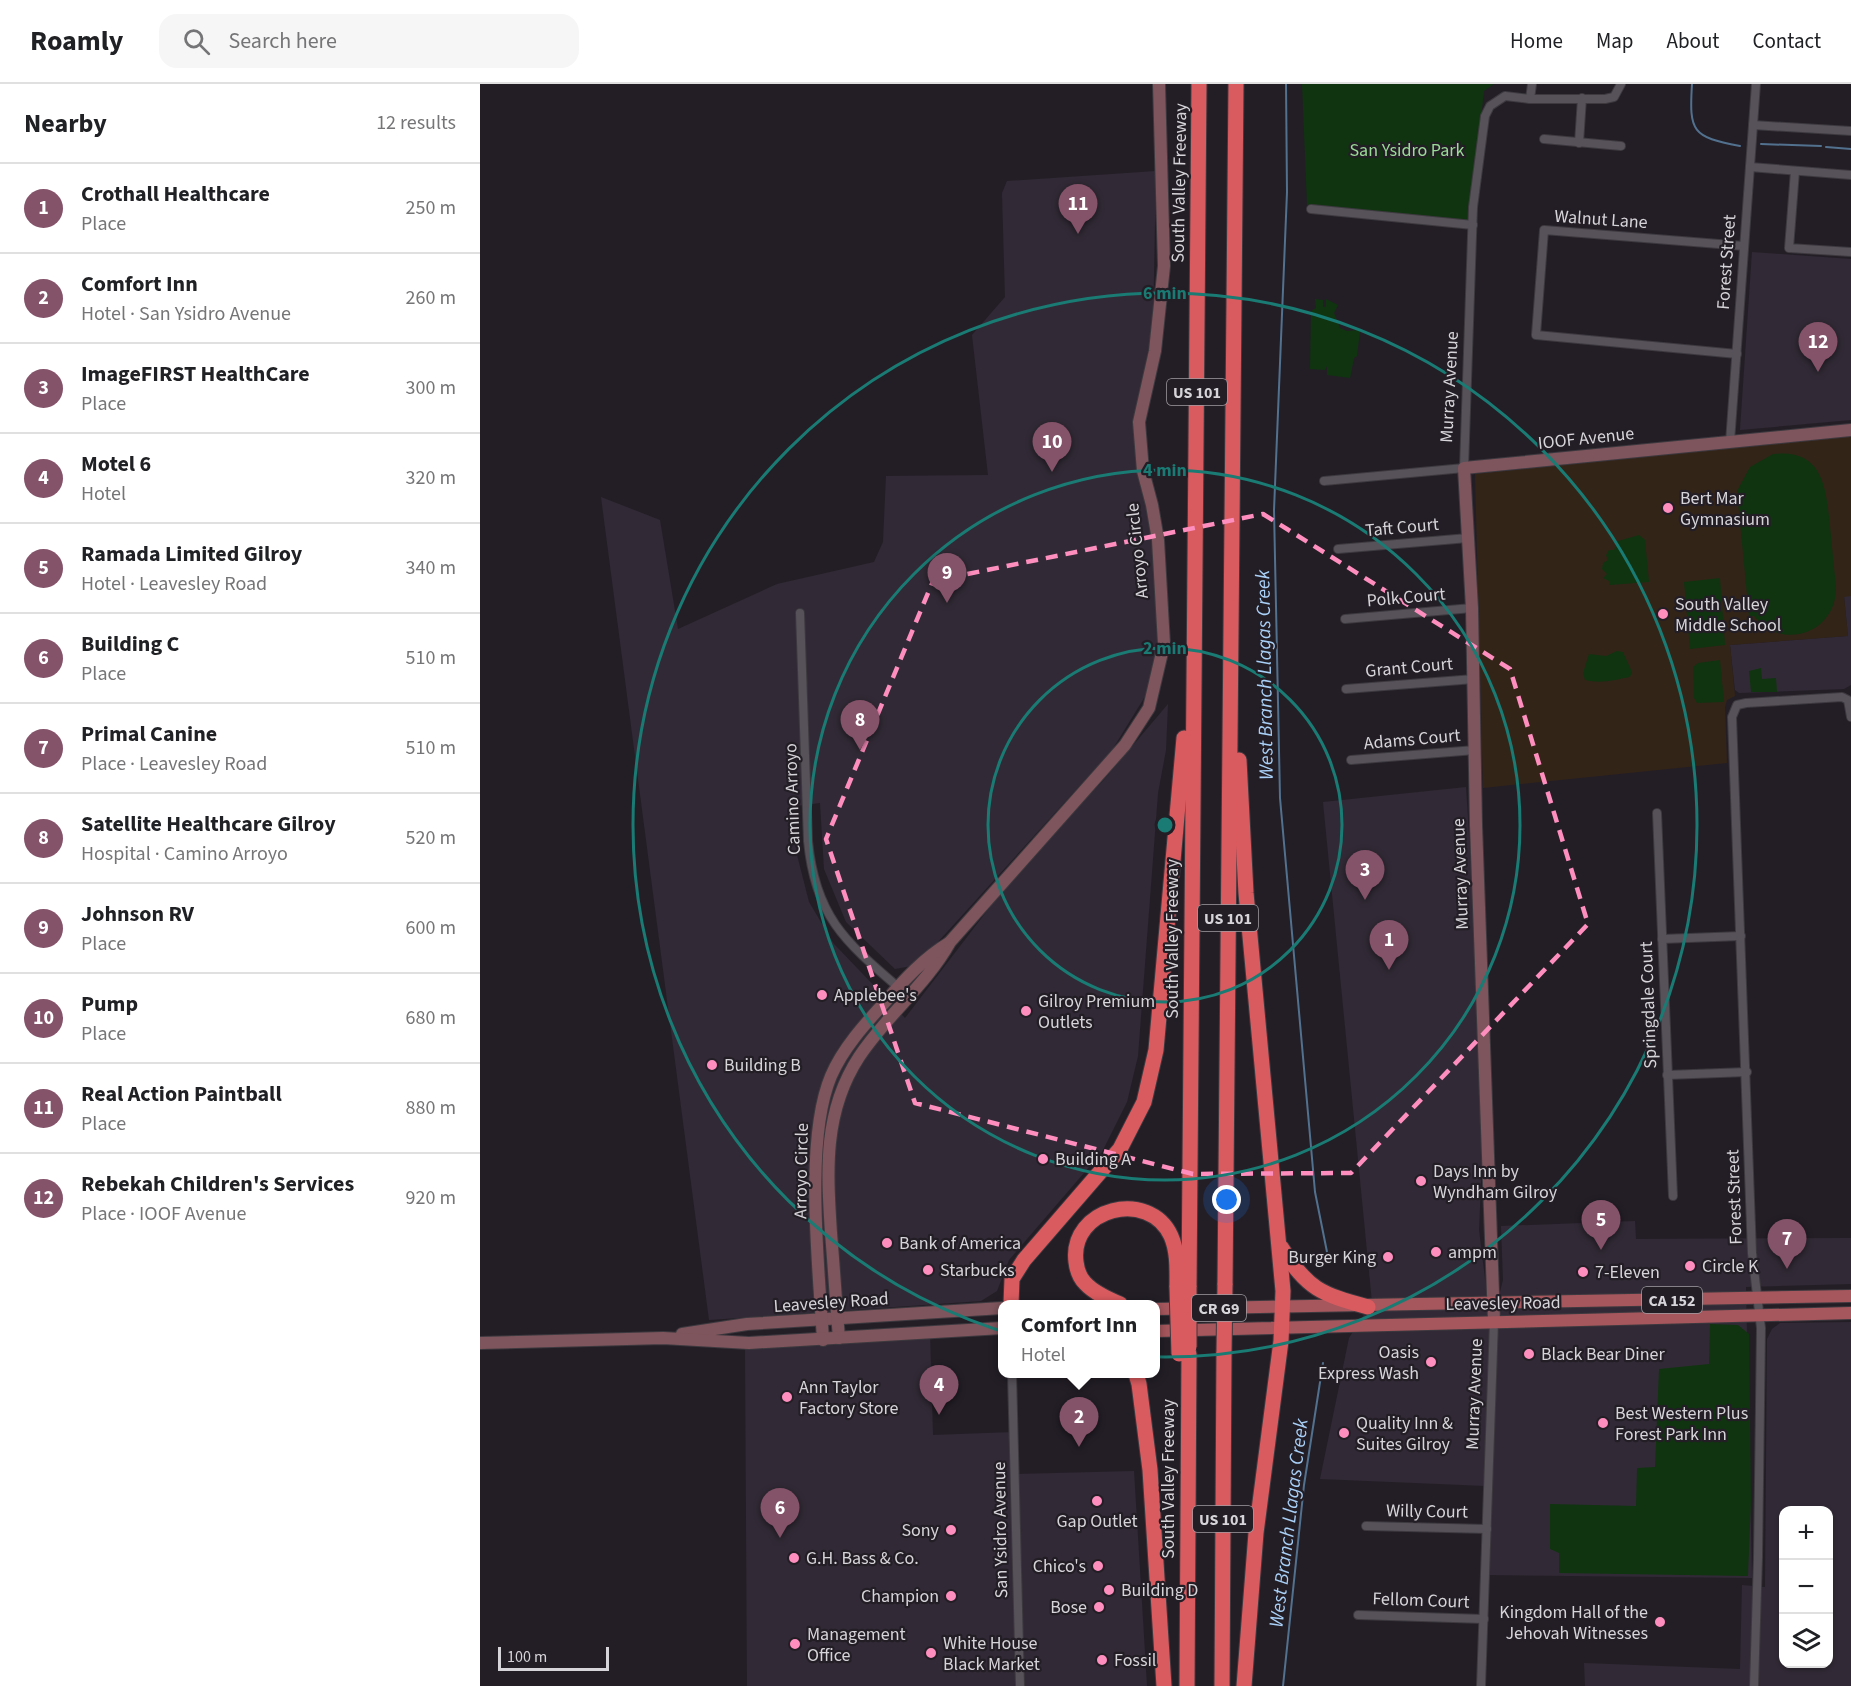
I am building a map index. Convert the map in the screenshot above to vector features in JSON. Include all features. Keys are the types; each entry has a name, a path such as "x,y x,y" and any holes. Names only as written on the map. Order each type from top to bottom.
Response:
{"highway":[{"name":"South Valley Freeway","path":"1187,1686 1183,1287 1194,700 1199,84"},
{"name":"US 101","path":"1222,1686 1236,84"},
{"name":"CA 152","path":"1231,552 1244,868 1279,1244 1296,1269 1318,1290 1326,1295 1368,1307"},
{"path":"1011,1300 1010,1289 1017,1270 1120,1149 1135,1125 1148,1092 1156,1050 1185,734 1194,700"},
{"path":"1110,1300 1084,1282 1077,1271 1075,1253 1077,1240 1084,1227 1095,1216 1110,1211 1124,1209 1146,1212 1164,1225 1174,1245 1183,1287"},
{"path":"1244,1686 1256,1533 1282,1328 1279,1244"},
{"path":"1137,1378 1150,1470 1164,1686"}],"main road":[{"name":"Leavesley Road","path":"1160,1309 1368,1307 1851,1296"},
{"name":"Leavesley Road","path":"1160,1331 1846,1313"}],"street":[{"name":"Arroyo Circle","path":"839,1338 827,1168 835,1105 860,1055 938,964 950,942 1139,728 1151,700 1164,644 1158,540 1143,471 1139,422 1155,351 1164,266 1159,84"},
{"path":"1532,84 1530,99 1614,97 1621,84"},
{"name":"Forest Street","path":"1730,442 1756,84"},
{"name":"Murray Avenue","path":"1482,1686 1494,1304 1472,608 1464,468 1473,225 1485,116 1490,106 1505,96 1530,99"},
{"path":"1579,143 1582,98"},
{"path":"1753,125 1851,131"},
{"path":"1544,139 1622,146"},
{"path":"1750,167 1851,175"},
{"path":"1795,171 1789,248 1851,252"},
{"path":"1311,208 1473,225"},
{"name":"Walnut Lane","path":"1737,354 1536,334 1544,230 1744,246"},
{"name":"IOOF Avenue","path":"1324,481 1851,430"},
{"name":"Taft Court","path":"1338,549 1468,538"},
{"name":"Polk Court","path":"1345,619 1472,608"},
{"name":"Camino Arroyo","path":"800,614 810,862 819,897 830,918 855,951 898,987"},
{"name":"Grant Court","path":"1346,689 1474,679"},
{"name":"Forest Street","path":"1754,1686 1761,1315 1752,1253 1732,717 1735,707 1746,703 1842,697 1848,700 1851,717"},
{"name":"Adams Court","path":"1351,760 1475,750"},
{"name":"Springdale Court","path":"1657,813 1673,1196"},
{"path":"1662,939 1741,936"},
{"name":"Arroyo Circle","path":"823,1340 816,1195 817,1145 823,1103 830,1077 855,1037 898,987 932,952 950,942"},
{"path":"1667,1075 1747,1072"},
{"path":"1846,1313 1851,1305"},
{"name":"Leavesley Road","path":"663,1338 723,1326 998,1308"},
{"name":"Leavesley Road","path":"480,1343 663,1338 748,1343 998,1328"},
{"name":"San Ysidro Avenue","path":"1012,1378 1020,1686"},
{"name":"Willy Court","path":"1366,1526 1487,1529"},
{"name":"Fellom Court","path":"1358,1615 1484,1618"}],"highlighted area":[{"path":"1263,514 1510,669 1588,924 1351,1173 1193,1174 915,1103 826,839 933,581"}],"shaded area":[{"path":"1156,171 1153,325 1134,423 1156,527 1157,643 1149,690 1112,750 917,965 895,969 846,922 824,869 820,803 796,806 797,855 809,902 834,944 905,1018 1033,851 1102,782 1168,704 1166,750 1158,793 1138,1056 1127,1102 1102,1152 1009,1260 997,1291 981,1301 709,1320 601,497 660,520 678,629 777,584 874,562 883,542 886,476 988,475 972,335 1005,297 1002,193 1007,181"},
{"path":"1752,252 1851,259 1851,420 1740,430"},
{"name":"South Valley Middle School","path":"1851,436 1851,596 1844,597 1848,636 1730,645 1735,696 1727,700 1725,707 1727,763 1483,788 1475,474"},
{"path":"1844,596 1851,596 1851,685 1844,689 1739,693 1735,690 1730,645 1848,636"},
{"path":"1466,787 1485,1088 1479,1230 1491,1328 1503,1280 1501,1226 1635,1221 1636,1239 1851,1238 1851,1284 1746,1287 1752,1578 1489,1575 1486,1486 1320,1479 1349,1338 1372,1302 1323,802"},
{"path":"1851,1322 1851,1686 1585,1686 1584,1663 1740,1669 1742,1585 1765,1587 1767,1339 1772,1329 1780,1323"},
{"path":"930,1332 933,1435 1014,1432 1015,1474 1134,1471 1147,1686 747,1686 745,1349"}],"green space":[{"name":"San Ysidro Park","path":"1302,84 1494,84 1484,91 1469,222 1307,205"},
{"path":"1315,299 1323,300 1323,307 1326,307 1326,299 1338,305 1334,313 1340,328 1347,331 1360,330 1357,356 1354,358 1350,378 1327,375 1327,366 1325,370 1310,369 1311,311 1316,308"},
{"path":"1773,454 1790,454 1812,464 1824,485 1827,498 1836,587 1834,603 1828,616 1818,626 1793,635 1779,633 1766,627 1754,616 1749,616 1737,491 1750,467"},
{"path":"1639,535 1645,540 1649,582 1610,585 1609,581 1603,578 1607,574 1602,569 1603,563 1608,560 1606,555 1609,550 1614,550 1618,541"},
{"path":"1720,578 1725,645 1690,649 1684,582"},
{"path":"1617,651 1623,652 1632,672 1630,677 1602,682 1585,680 1583,673 1589,654 1606,656"},
{"path":"1720,660 1724,702 1697,703 1694,698 1693,667 1698,663"},
{"path":"1761,668 1762,679 1776,678 1777,692 1751,692 1749,671"},
{"path":"1710,1324 1738,1325 1749,1334 1751,1500 1748,1576 1559,1573 1559,1553 1550,1549 1550,1504 1636,1506 1637,1468 1655,1467 1659,1369 1709,1364"}],"waterway":[{"name":"West Branch Llagas Creek","path":"1286,84 1287,192 1274,510 1280,798 1315,1192 1329,1262"},
{"path":"1692,84 1691,113 1697,130 1712,139 1740,146"},
{"path":"1761,144 1821,146"},
{"path":"1826,147 1851,149"},
{"name":"West Branch Llagas Creek","path":"1283,1686 1304,1485 1323,1363"}],"place":[{"name":"Real Action Paintball","path":"1078,234"},
{"name":"Rebekah Children's Services","path":"1818,372"},
{"name":"Pump","path":"1052,472"},
{"name":"Bert Mar Gymnasium","path":"1668,508"},
{"name":"Johnson RV","path":"947,603"},
{"name":"South Valley Middle School","path":"1663,614"},
{"name":"Satellite Healthcare Gilroy","path":"860,750"},
{"name":"ImageFIRST HealthCare","path":"1365,900"},
{"name":"Crothall Healthcare","path":"1389,970"},
{"name":"Applebee's","path":"822,995"},
{"name":"Gilroy Premium Outlets","path":"1026,1011"},
{"name":"Building B","path":"712,1065"},
{"name":"Building A","path":"1043,1159"},
{"name":"Days Inn by Wyndham Gilroy","path":"1421,1181"},
{"name":"Bank of America","path":"887,1243"},
{"name":"Ramada Limited Gilroy","path":"1601,1250"},
{"name":"ampm","path":"1436,1252"},
{"name":"Burger King","path":"1388,1257"},
{"name":"Circle K","path":"1690,1266"},
{"name":"Primal Canine","path":"1787,1269"},
{"name":"Starbucks","path":"928,1270"},
{"name":"7-Eleven","path":"1583,1272"},
{"name":"Black Bear Diner","path":"1529,1354"},
{"name":"Oasis Express Wash","path":"1431,1362"},
{"name":"Ann Taylor Factory Store","path":"787,1397"},
{"name":"Motel 6","path":"939,1415"},
{"name":"Best Western Plus Forest Park Inn","path":"1603,1423"},
{"name":"Quality Inn & Suites Gilroy","path":"1344,1433"},
{"name":"Comfort Inn","path":"1079,1447"},
{"name":"Gap Outlet","path":"1097,1501"},
{"name":"Sony","path":"951,1530"},
{"name":"Building C","path":"780,1538"},
{"name":"G.H. Bass & Co.","path":"794,1558"},
{"name":"Chico's","path":"1098,1566"},
{"name":"Building D","path":"1109,1590"},
{"name":"Champion","path":"951,1596"},
{"name":"Bose","path":"1099,1607"},
{"name":"Kingdom Hall of the Jehovah Witnesses","path":"1660,1622"},
{"name":"Management Office","path":"795,1644"},
{"name":"White House Black Market","path":"931,1653"},
{"name":"Fossil","path":"1102,1660"}]}
